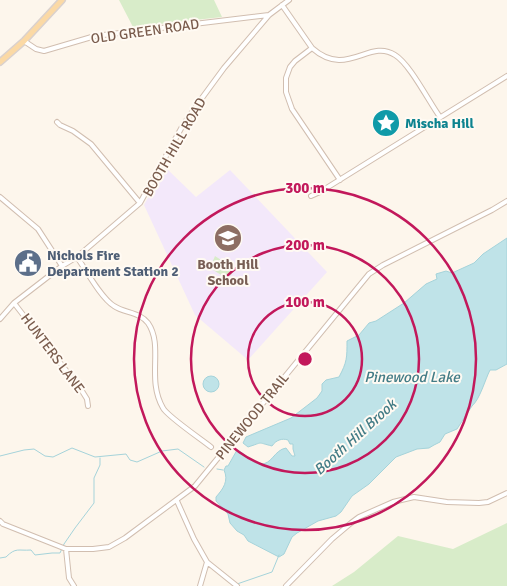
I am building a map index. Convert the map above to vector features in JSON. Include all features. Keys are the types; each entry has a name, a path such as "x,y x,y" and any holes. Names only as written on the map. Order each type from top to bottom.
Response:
{"main road":[{"path":"0,62 24,41 62,0"}],"street":[{"name":"BOOTH HILL ROAD","path":"0,319 14,302 77,257 140,203 183,125 198,103 224,68 269,15 289,0"},
{"path":"282,5 318,54 332,60 347,60 379,51 393,53 406,66 440,117"},
{"name":"OLD GREEN ROAD","path":"24,41 36,49 44,50 95,36 269,15"},
{"path":"312,48 290,67 286,78 286,92 292,108 340,180"},
{"path":"311,196 507,76"},
{"path":"57,122 92,144 140,203"},
{"path":"0,197 38,229 62,266"},
{"name":"PINEWOOD TRAIL","path":"0,521 3,524 64,548 92,550 109,547 125,538 195,486 369,274 383,264 492,210 507,200"},
{"path":"77,257 108,301 115,307 138,315 146,320 155,339 154,385 164,409 210,446"},
{"name":"HUNTERS LANE","path":"14,302 82,390 87,399 88,406"},
{"path":"286,586 332,539 351,523 393,502 414,497 446,502 479,503 488,502 507,493"},
{"path":"177,501 206,562 237,586"},
{"path":"64,548 69,578 74,586"},
{"path":"200,586 206,562"}],"shaded area":[{"name":"Booth Hill School","path":"165,167 196,197 230,170 327,272 248,360 195,315 144,205"}],"green space":[{"path":"119,0 214,0 222,17 133,27"},
{"path":"215,256 235,269 231,275 226,278 210,268"},
{"path":"507,523 507,586 332,586 354,572 398,536 453,549"}],"water":[{"name":"Pinewood Lake","path":"507,238 507,364 496,370 490,370 477,399 457,429 445,434 440,442 429,448 417,449 396,457 369,484 352,496 336,516 318,521 292,537 284,554 279,557 248,541 230,523 228,514 216,501 216,497 226,481 224,470 226,466 228,466 237,450 257,464 264,464 279,451 286,448 292,456 295,456 293,444 290,444 288,440 279,440 272,446 260,443 248,447 243,443 246,437 291,418 317,398 322,391 322,384 326,380 339,377 346,360 347,341 359,335 369,323 376,321 404,303 426,284 437,279 436,274 446,271 452,273 474,263 483,254"},
{"path":"211,376 219,384 211,392 203,384"}],"waterway":[{"path":"0,456 34,449 45,456 53,457 72,448 95,457 126,454 130,460 137,462 162,451 178,449 204,467"},
{"path":"0,558 6,557 17,550 31,550 35,555 60,553 64,544 94,503 94,478 100,465 100,458"},
{"path":"217,469 223,470"},
{"name":"Booth Hill Brook","path":"237,584 272,572 279,555"}],"place":[{"name":"Mischa Hill","path":"386,123"},
{"name":"Booth Hill School","path":"228,238"},
{"name":"Nichols Fire Department Station 2","path":"28,263"}]}
